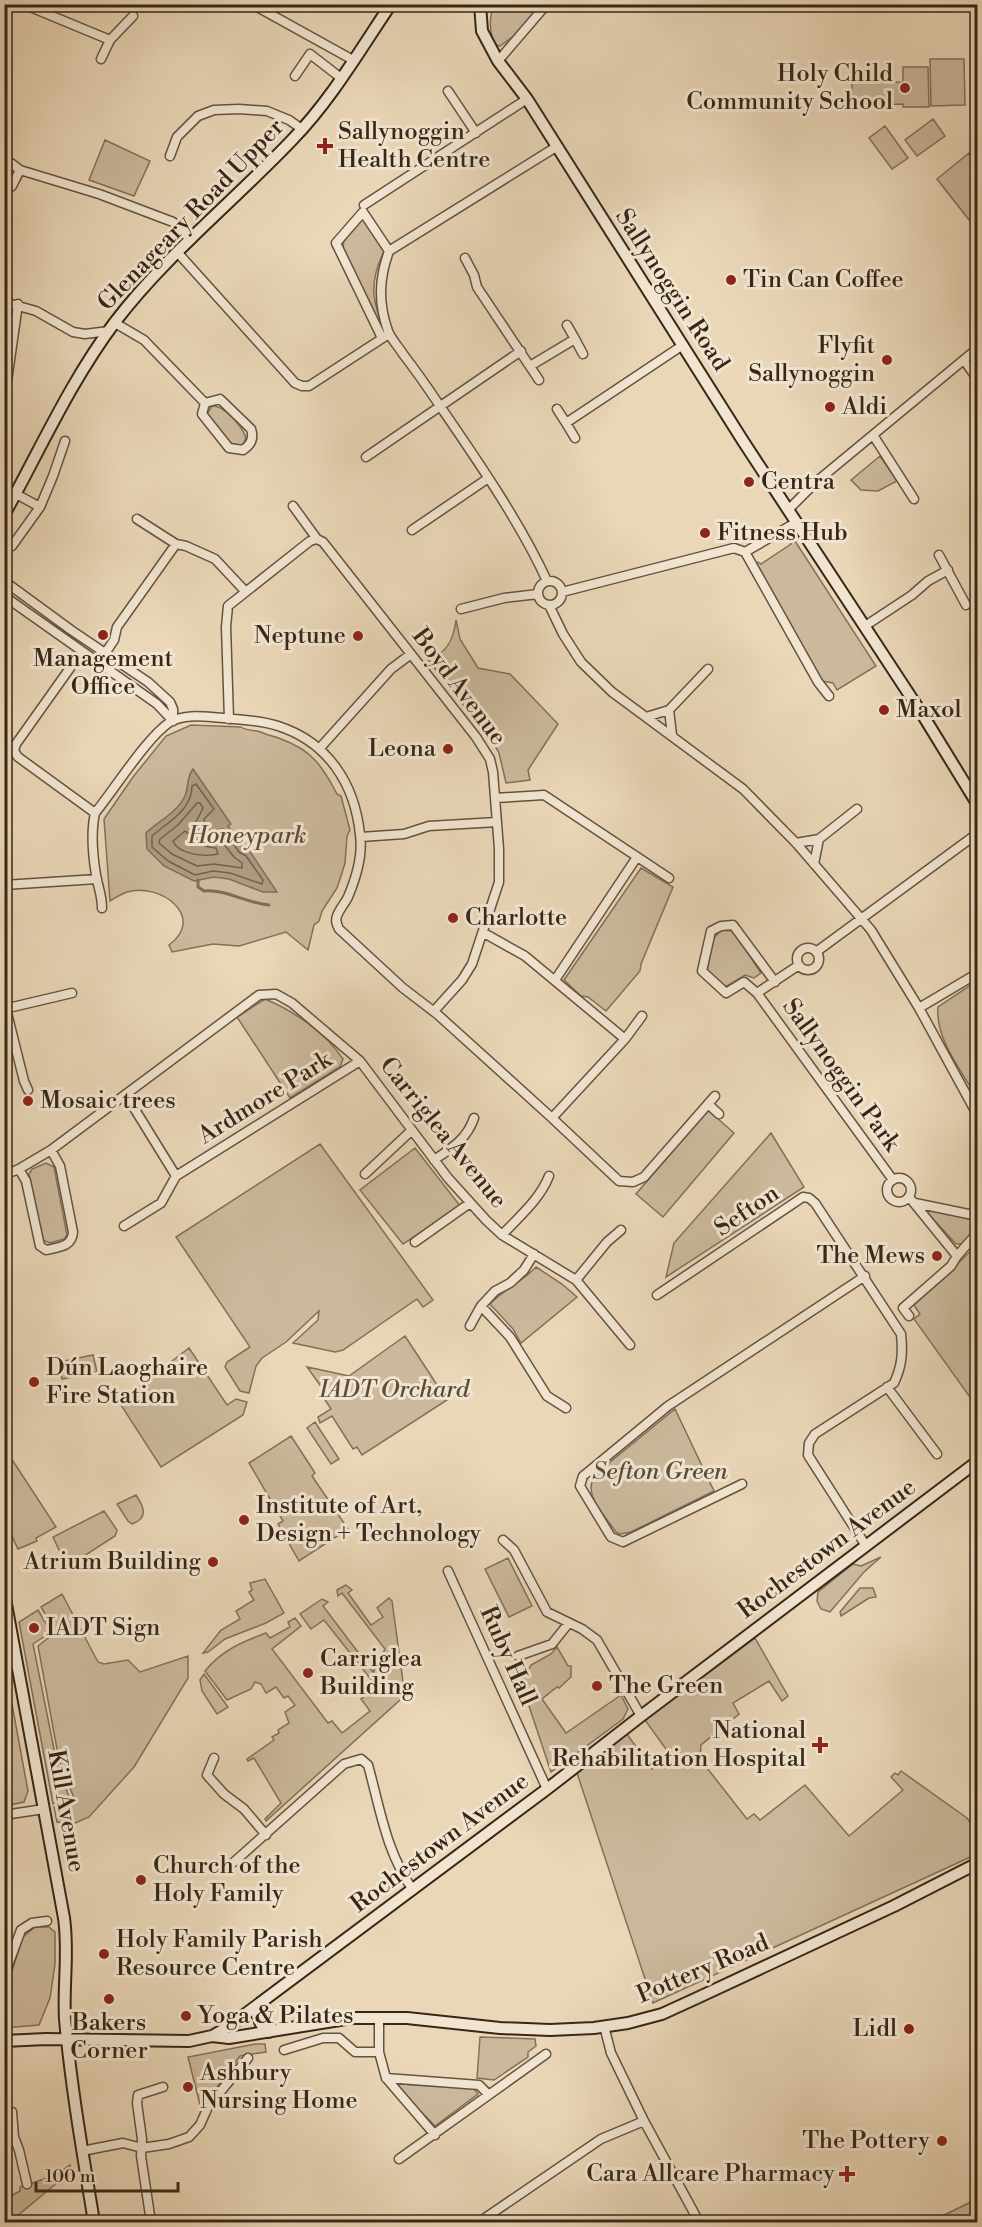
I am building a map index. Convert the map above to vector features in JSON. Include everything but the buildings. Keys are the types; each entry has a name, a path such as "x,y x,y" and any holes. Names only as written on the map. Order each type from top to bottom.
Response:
{"main road":[{"name":"Glenageary Road Upper","path":"4,515 72,387 112,327 142,289 302,129 391,4"},
{"name":"Sallynoggin Road","path":"480,4 482,31 498,61 527,99 978,805"},
{"name":"Rochestown Avenue","path":"4,2041 67,2039 183,2041 212,2036 254,2008 548,1789 978,1461"},
{"name":"Kill Avenue","path":"4,1593 67,1940 65,2012 67,2039 94,2223"},
{"name":"Pottery Road","path":"212,2036 229,2038 322,2022 379,2018 550,2030 604,2026 662,2014 894,1906 978,1863"},
{"path":"254,2008 261,2024 269,2032"}],"street":[{"path":"23,4 110,40"},
{"path":"252,4 353,60"},
{"path":"498,61 547,4"},
{"path":"100,59 110,40 133,16"},
{"path":"295,76 310,54 340,78"},
{"path":"448,91 476,133"},
{"path":"527,99 364,208 336,243 386,336 440,406 535,554 547,581"},
{"path":"170,156 177,137 198,116 214,110 267,111 289,120 302,129"},
{"path":"386,336 380,293 389,251 556,147"},
{"path":"4,158 20,170 99,194 173,222 191,240"},
{"path":"4,191 12,186 20,170"},
{"path":"364,208 389,251"},
{"path":"178,253 295,383 302,386 309,386 386,336"},
{"path":"465,258 474,275 477,287 539,380"},
{"path":"4,302 18,304 36,311 79,333 112,327 144,340 205,403"},
{"path":"4,402 18,304"},
{"path":"567,325 583,354"},
{"path":"530,366 575,339"},
{"path":"566,423 683,345"},
{"path":"789,509 816,482 978,348"},
{"path":"366,458 521,351"},
{"path":"964,360 978,380"},
{"path":"220,399 251,429 252,438 247,447 238,451 229,448 202,414 205,403 220,399"},
{"path":"557,409 575,438"},
{"path":"873,435 914,499"},
{"path":"12,546 40,507 65,441"},
{"path":"412,530 487,479"},
{"path":"16,494 40,507"},
{"name":"Boyd Avenue","path":"293,506 476,737 490,759 496,798 499,882 472,964 462,980 434,1011"},
{"path":"136,519 176,544 215,559 245,591"},
{"path":"745,552 798,522"},
{"path":"229,719 226,612 228,606 310,541 317,539"},
{"path":"106,652 114,640 117,627 176,544"},
{"path":"562,592 734,548 745,552 818,682 829,696"},
{"path":"939,555 966,605"},
{"path":"865,626 912,595 928,581 948,570"},
{"path":"4,581 148,682 170,702 173,709 173,721"},
{"path":"538,594 541,586 547,581 556,582 562,592"},
{"path":"549,605 557,603 562,592"},
{"path":"538,594 542,601 549,605 563,634 581,662 612,692 743,789 796,843 859,919 871,930 919,1008 978,1116"},
{"path":"461,609 504,598 538,594"},
{"path":"4,596 157,704 173,721"},
{"path":"64,639 71,630"},
{"path":"319,749 391,669 411,654"},
{"path":"70,668 16,744 14,751 18,757 95,813"},
{"path":"646,717 669,710 708,669"},
{"path":"669,710 672,735"},
{"path":"102,908 102,892 97,879 93,821 95,813 157,734 173,721 185,717 254,721 279,726 296,733 319,749 347,782 357,812 361,837 357,870 347,898 337,916 336,923 339,929 402,988 434,1011 619,1181 633,1182 644,1177 715,1096"},
{"path":"496,798 544,795 669,878"},
{"path":"796,843 819,839 856,809"},
{"path":"361,837 404,834 429,826 497,822"},
{"name":"Sallynoggin Park","path":"816,952 978,833"},
{"path":"814,864 819,839"},
{"path":"555,980 637,857"},
{"path":"4,885 97,879"},
{"name":"Sallynoggin Park","path":"775,982 733,925 721,926 711,931 702,971 726,993 744,982 758,993 893,1180"},
{"path":"484,933 525,956 625,1039"},
{"name":"Sallynoggin Park","path":"810,948 816,952 818,960 814,967 808,969 799,965 797,955 802,950 810,948"},
{"name":"Sallynoggin Park","path":"758,993 799,965"},
{"path":"919,1008 978,973"},
{"path":"28,1090 5,1009 72,993"},
{"name":"Ardmore Park","path":"4,1174 19,1169 51,1150 259,995 276,994 292,1003 360,1061 176,1176"},
{"path":"552,1118 625,1039 642,1016"},
{"name":"Carriglea Avenue","path":"360,1061 470,1203 502,1235 576,1280 630,1346"},
{"path":"124,1226 161,1203 176,1176 126,1095"},
{"path":"708,1104 719,1114"},
{"path":"435,1160 459,1143 471,1129 474,1118"},
{"path":"365,1174 412,1130"},
{"path":"19,1169 26,1181 40,1246 46,1250 69,1244 73,1240 73,1232 60,1166 51,1150"},
{"path":"502,1235 535,1199 549,1176"},
{"name":"Sallynoggin Park","path":"893,1180 902,1179 909,1183 912,1200 957,1256"},
{"name":"Sallynoggin Park","path":"893,1180 888,1189 892,1199 899,1202 912,1200 978,1216"},
{"name":"Sefton","path":"657,1295 803,1197 815,1203 901,1334 903,1355 894,1383 814,1434 809,1443 808,1455 866,1546"},
{"path":"415,1242 470,1203"},
{"path":"576,1280 607,1242 621,1230"},
{"path":"909,1316 903,1308 951,1266 978,1232"},
{"path":"470,1326 481,1306 495,1291 510,1283 524,1270 534,1254"},
{"path":"742,1484 623,1542 611,1537 582,1491 580,1482 588,1472 668,1406 865,1276"},
{"path":"481,1306 510,1337 547,1396 566,1408"},
{"path":"887,1387 937,1454"},
{"path":"503,1540 514,1550 547,1612 582,1629 597,1640 641,1716"},
{"name":"Ruby Hall","path":"448,1571 548,1789"},
{"path":"518,1656 552,1644 568,1624"},
{"path":"214,1758 207,1775 224,1794 244,1809 266,1835"},
{"path":"234,1862 344,1764 361,1759 368,1766 386,1838 412,1890"},
{"path":"4,1815 44,1809"},
{"path":"4,1976 21,1930 32,1923 47,1921"},
{"path":"379,2018 379,2052 386,2078 435,2135"},
{"path":"604,2026 611,2053 644,2121 699,2223"},
{"path":"284,2050 323,2038 339,2038 355,2052 379,2052"},
{"path":"399,2159 546,2054"},
{"path":"82,2151 123,2144 142,2148 169,2144 189,2137 200,2125 208,2107 248,2058"},
{"path":"386,2078 479,2085 488,2094"},
{"path":"152,2223 141,2156 137,2103 138,2095 163,2087"},
{"path":"12,2112 9,2138 19,2150 27,2184"},
{"path":"485,2218 601,2139 644,2121"}],"green space":[{"path":"494,5 542,5 514,36 500,46 495,45 491,30"},
{"path":"930,59 964,59 965,105 931,106"},
{"path":"903,67 928,67 929,107 903,107 903,104 852,106 852,83 902,82 903,87"},
{"path":"933,119 945,136 917,156 905,140"},
{"path":"885,126 908,158 892,169 869,138"},
{"path":"105,140 150,161 134,196 89,180"},
{"path":"969,153 977,163 977,230 937,179"},
{"path":"363,219 385,249 374,281 375,301 381,330 343,247 344,241"},
{"path":"212,406 222,409 237,422 246,438 243,444 238,446 233,444 216,428 207,414"},
{"path":"880,456 897,481 878,491 861,490 851,480"},
{"path":"793,538 876,666 837,690 833,683 822,681 756,563 761,564 791,544 790,540"},
{"path":"456,620 460,639 478,668 510,674 558,724 528,770 530,780 506,783 499,753 494,744 427,657 440,653 448,644"},
{"name":"Honeypark","path":"191,725 241,727 292,743 309,754 327,776 337,794 341,796 350,830 347,836 345,863 337,888 322,911 319,921 314,925 308,950 286,932 239,946 213,944 172,952 169,945 179,934 183,924 181,913 175,904 153,892 140,890 127,892 110,901 104,819 133,777 166,736"},
{"path":"641,868 673,887 640,971 606,1011 588,997 581,996 564,980"},
{"path":"721,930 733,931 761,973 754,978 745,975 727,986 722,985 707,972 713,939"},
{"path":"977,981 977,1098 945,1043 938,1019 938,1007"},
{"path":"265,999 308,1024 328,1040 343,1059 340,1067 290,1098 237,1017"},
{"path":"708,1110 734,1133 663,1217 636,1194"},
{"path":"771,1133 804,1187 666,1277 674,1243"},
{"path":"320,1144 433,1300 423,1307 417,1299 343,1350 335,1352 293,1343 318,1320 319,1311 286,1342 262,1358 256,1366 249,1393 240,1391 225,1367 227,1362 250,1347 176,1237"},
{"path":"415,1148 461,1207 403,1244 360,1190"},
{"path":"46,1163 54,1167 67,1235 64,1239 50,1243 42,1240 29,1174 32,1169"},
{"path":"923,1208 974,1220 974,1229 963,1244 956,1244"},
{"path":"977,1245 977,1407 914,1319 920,1314 914,1305"},
{"path":"536,1267 577,1297 521,1343 513,1329 490,1304"},
{"name":"IADT Orchard","path":"405,1336 447,1400 362,1455 357,1447 353,1449 332,1416 320,1423 318,1417 331,1409 322,1395 325,1392 307,1367 349,1376"},
{"path":"189,1348 227,1405 236,1399 247,1402 243,1415 161,1467 119,1402"},
{"path":"93,1355 97,1372 62,1379 59,1362"},
{"name":"Sefton Green","path":"675,1409 714,1491 631,1532 620,1534 616,1532 595,1503 591,1487 593,1480 598,1472"},
{"path":"315,1422 339,1459 331,1464 307,1428"},
{"path":"291,1436 315,1473 312,1476 348,1529 299,1561 278,1524 283,1521 249,1463"},
{"path":"13,1461 56,1527 36,1538 37,1541 18,1549 5,1521 5,1464"},
{"path":"136,1495 143,1515 141,1519 132,1524 117,1504"},
{"path":"104,1511 117,1530 115,1536 67,1567 53,1537"},
{"path":"881,1557 864,1572 830,1612 821,1609 817,1601 818,1592 853,1564 861,1566"},
{"path":"508,1558 532,1606 509,1617 485,1569"},
{"path":"265,1579 284,1613 266,1623 225,1639 208,1652 203,1653 221,1630 240,1619 236,1611 254,1600 249,1592 252,1590 250,1583"},
{"path":"346,1585 352,1590 348,1593 371,1625 383,1617 377,1608 389,1598 392,1601 404,1689 401,1699 266,1821 265,1819 281,1803 254,1758 248,1761 247,1759 274,1740 272,1737 279,1733 278,1730 289,1723 285,1712 295,1705 288,1696 284,1698 276,1687 266,1693 261,1684 255,1682 251,1689 227,1700 205,1671 218,1657 233,1648 266,1633 270,1638 290,1627 288,1622 295,1618 301,1626 272,1649 328,1723 332,1721 342,1733 370,1711 361,1699 377,1687 324,1620 311,1629 300,1614 322,1599 328,1602 323,1606 373,1672 385,1649 342,1593 338,1596 337,1590"},
{"path":"860,1588 873,1588 876,1597 869,1598 841,1616 840,1612"},
{"path":"62,1594 98,1662 104,1664 128,1660 140,1672 188,1656 188,1678 134,1767 89,1817 73,1824 57,1822 54,1807 74,1798 59,1760 38,1646 56,1632 41,1607"},
{"path":"38,1610 51,1632 33,1644 56,1759 69,1797 53,1804 19,1622"},
{"path":"755,1638 788,1696 782,1701 769,1681 733,1703 739,1714 701,1745 700,1759 747,1819 754,1814 760,1820 805,1785 849,1836 903,1790 891,1777 895,1773 898,1775 901,1771 967,1818 977,1832 977,1854 653,2003 577,1773 627,1734 652,1769 671,1756 645,1720"},
{"path":"557,1647 568,1666 571,1666 571,1677 542,1699 566,1733 621,1695 628,1709 623,1719 551,1772 521,1682 531,1665 551,1654"},
{"path":"5,1666 28,1791 24,1802 5,1806"},
{"path":"204,1674 228,1707 217,1714 202,1691 200,1680"},
{"path":"35,1927 49,1927 55,1932 55,1964 50,1998 39,2025 5,2028 5,1984 8,1972 12,1971 23,1937"},
{"path":"480,2037 535,2039 536,2046 528,2052 528,2057 494,2080 477,2078"},
{"path":"265,2044 266,2052 240,2056 201,2109 188,2057"},
{"path":"397,2085 472,2088 478,2094 435,2126 399,2089"},
{"path":"70,2165 71,2171 10,2222 5,2222 5,2199 20,2191 20,2187 56,2175"},
{"path":"977,2199 977,2222 930,2222"}],"water":[{"path":"193,769 231,824 228,826 244,849 247,847 277,892 263,892 229,879 214,877 194,881 164,866 147,849 146,833 182,802"}],"waterway":[{"path":"198,880 198,887 204,891 220,892 269,905"},
{"path":"970,2222 978,2219"}],"place":[{"name":"Holy Child Community School","path":"905,88"},
{"name":"Sallynoggin Health Centre","path":"325,146"},
{"name":"Tin Can Coffee","path":"731,280"},
{"name":"Flyfit Sallynoggin","path":"887,360"},
{"name":"Aldi","path":"830,407"},
{"name":"Centra","path":"749,482"},
{"name":"Fitness Hub","path":"705,533"},
{"name":"Management Office","path":"103,635"},
{"name":"Neptune","path":"358,636"},
{"name":"Maxol","path":"884,710"},
{"name":"Leona","path":"448,749"},
{"name":"Charlotte","path":"453,918"},
{"name":"Mosaic trees","path":"28,1101"},
{"name":"The Mews","path":"937,1256"},
{"name":"Dún Laoghaire Fire Station","path":"34,1382"},
{"name":"Institute of Art, Design + Technology","path":"244,1520"},
{"name":"Atrium Building","path":"213,1562"},
{"name":"IADT Sign","path":"34,1628"},
{"name":"Carriglea Building","path":"308,1673"},
{"name":"The Green","path":"597,1686"},
{"name":"National Rehabilitation Hospital","path":"820,1745"},
{"name":"Church of the Holy Family","path":"141,1880"},
{"name":"Holy Family Parish Resource Centre","path":"104,1954"},
{"name":"Bakers Corner","path":"109,1999"},
{"name":"Yoga & Pilates","path":"186,2016"},
{"name":"Lidl","path":"909,2029"},
{"name":"Ashbury Nursing Home","path":"188,2087"},
{"name":"The Pottery","path":"942,2141"},
{"name":"Cara Allcare Pharmacy","path":"847,2174"}]}
